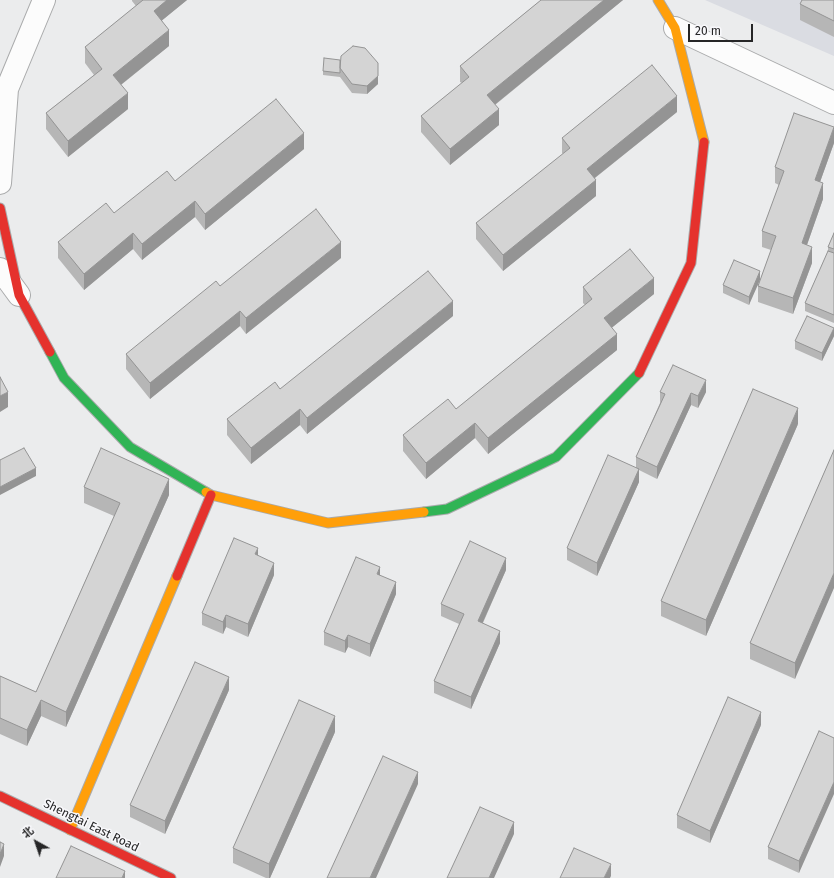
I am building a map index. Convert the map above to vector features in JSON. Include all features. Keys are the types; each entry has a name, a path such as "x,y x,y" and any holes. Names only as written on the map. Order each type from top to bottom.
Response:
{"street":[{"path":"0,183 7,88 44,0"},
{"path":"0,269 19,295 64,378 130,447 211,495 328,523 447,509 556,457 640,372 691,263 704,144 675,28 658,0"},
{"path":"675,28 834,103"},
{"path":"0,208 19,295"},
{"path":"70,830 211,495"},
{"name":"Shengtai East Road","path":"0,796 171,878"}],"shaded area":[{"path":"705,0 834,0 834,56"}],"building":[{"path":"143,0 167,0 154,11 169,30 113,75 128,93 68,141 46,113 102,69 85,47"},
{"path":"541,0 604,0 487,95 499,109 450,149 421,116 469,77 460,66"},
{"path":"802,0 834,0 834,21 800,4"},
{"path":"353,46 365,48 378,63 378,76 367,86 352,84 340,68 341,56"},
{"path":"324,58 340,60 340,73 323,71"},
{"path":"652,65 677,96 587,169 596,180 503,255 476,223 570,148 562,138"},
{"path":"276,99 304,133 205,214 195,201 142,244 133,233 84,274 58,242 106,203 114,213 167,171 175,181"},
{"path":"794,113 834,127 815,180 823,183 802,243 812,247 793,298 758,286 776,236 762,231 784,171 775,167"},
{"path":"316,209 341,242 246,318 240,311 150,383 126,354 216,281 220,286"},
{"path":"834,233 834,249 828,247"},
{"path":"630,249 654,278 604,318 617,334 488,438 475,423 426,463 403,435 448,399 456,409 592,299 583,287"},
{"path":"828,251 834,253 834,315 805,303"},
{"path":"734,260 760,271 749,297 723,285"},
{"path":"428,271 453,301 307,418 300,409 251,448 227,419 275,382 280,389"},
{"path":"807,316 834,328 822,353 795,341"},
{"path":"673,365 706,380 698,396 691,393 657,467 636,457 665,394 660,392"},
{"path":"0,377 8,392 0,396"},
{"path":"753,389 798,408 706,620 661,601"},
{"path":"24,448 36,468 0,487 0,460"},
{"path":"101,448 169,479 66,712 41,700 27,730 0,718 0,676 36,692 120,503 84,487"},
{"path":"834,450 834,573 795,663 750,643"},
{"path":"608,455 639,469 597,563 567,548"},
{"path":"234,538 258,548 255,554 274,563 248,624 226,615 223,622 202,613"},
{"path":"470,541 506,558 478,621 500,631 471,697 434,681 464,614 441,604"},
{"path":"356,557 380,567 377,574 396,582 370,644 348,635 345,641 324,632"},
{"path":"195,662 229,677 165,821 130,805"},
{"path":"728,697 761,712 710,831 677,815"},
{"path":"299,700 335,716 269,864 233,848"},
{"path":"819,731 834,738 834,782 799,861 768,847"},
{"path":"383,756 418,772 370,878 327,878"},
{"path":"480,807 514,822 489,878 447,878"},
{"path":"0,842 4,844 0,854"},
{"path":"71,846 125,871 122,878 56,878"},
{"path":"574,848 611,864 604,878 560,878"}],"traffic: fast":[{"path":"50,352 64,378 130,447 206,492"},
{"path":"424,512 447,509 556,457 639,373"}],"traffic: slow":[{"path":"658,0 675,28 704,142"},
{"path":"206,492 211,495 328,523 424,512"},
{"path":"70,830 177,576"}],"traffic: jam":[{"path":"639,373 691,263 704,142"},
{"path":"0,208 19,295 50,352"},
{"path":"177,576 211,495"},
{"path":"0,796 171,878"}]}
